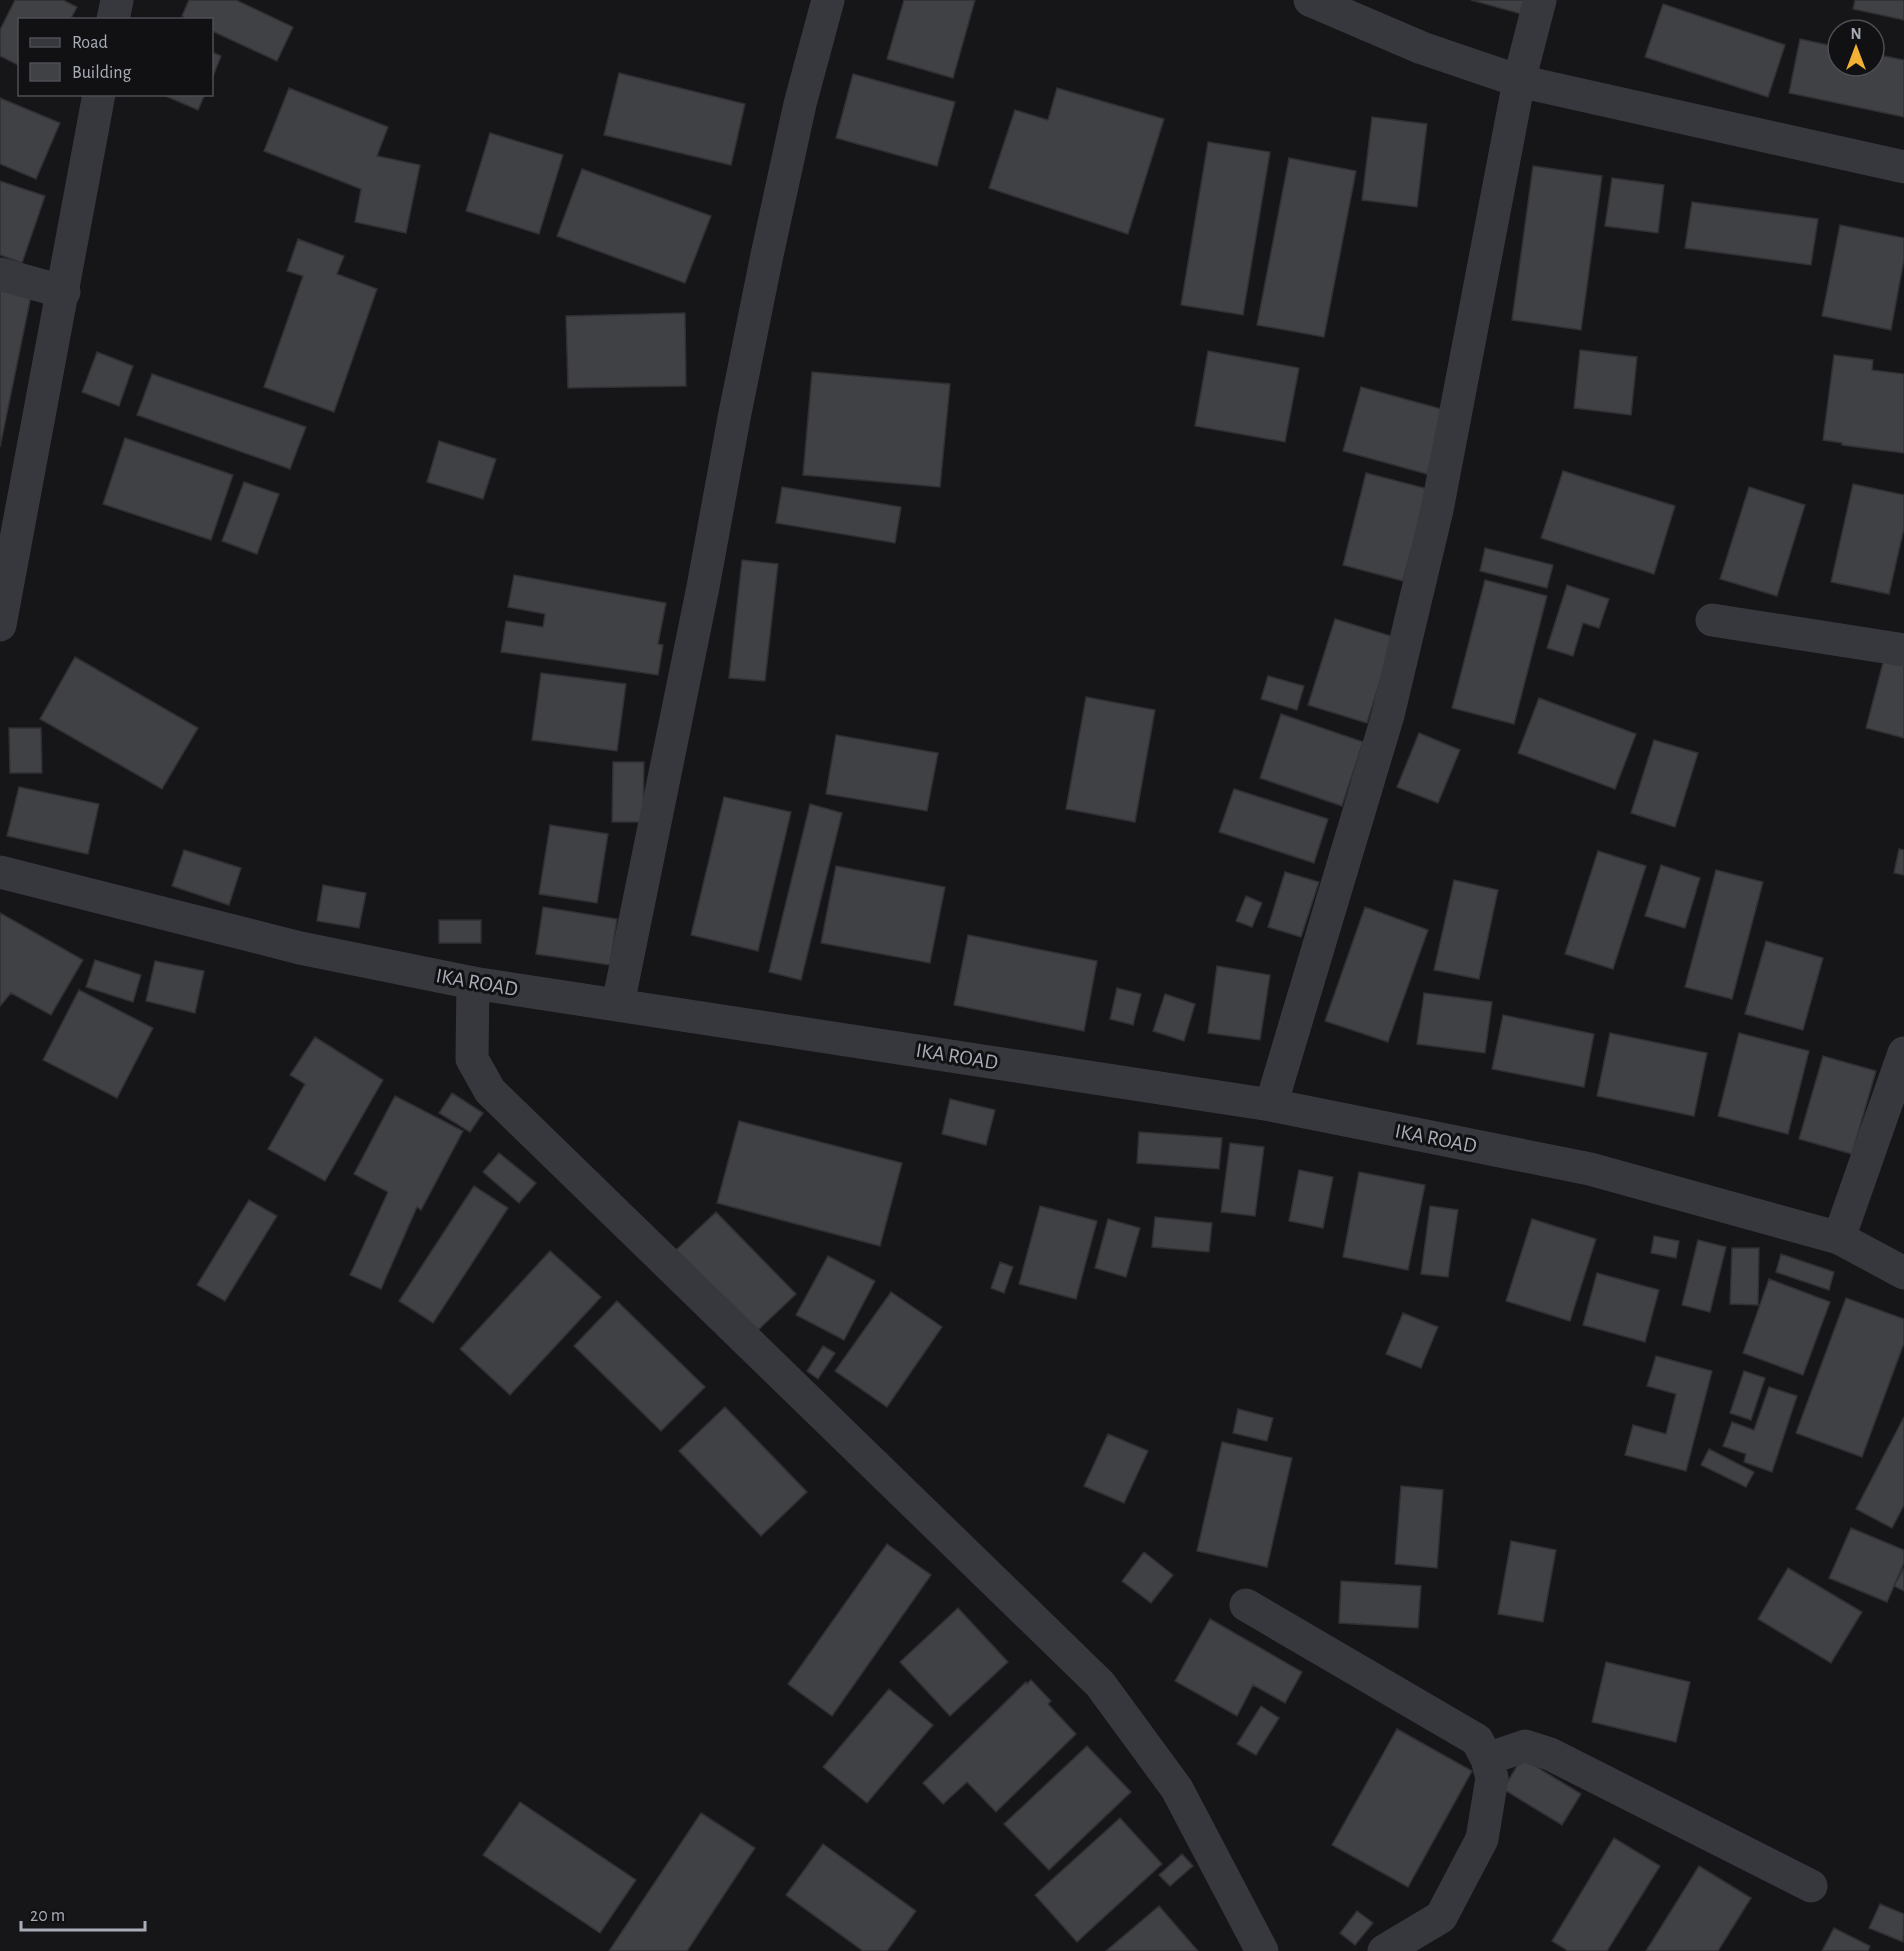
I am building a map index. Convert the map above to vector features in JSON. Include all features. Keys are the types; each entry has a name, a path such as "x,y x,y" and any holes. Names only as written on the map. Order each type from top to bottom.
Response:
{"street":[{"path":"113,18 117,0"},
{"path":"618,1004 701,599 767,255 800,104 828,0"},
{"path":"1310,0 1422,48 1519,81 1904,167"},
{"path":"1271,1105 1388,715 1437,510 1519,81 1540,0"},
{"path":"0,625 64,292 99,96"},
{"path":"0,274 64,292"},
{"path":"1712,620 1904,650"},
{"name":"IKA ROAD","path":"0,872 300,948 473,983 1271,1105 1590,1169 1839,1238 1904,1273"},
{"path":"473,983 472,1059 490,1091 1100,1684 1177,1789 1262,1951"},
{"path":"1839,1238 1904,1053"},
{"path":"1246,1605 1476,1740 1487,1759 1492,1778 1482,1839 1441,1917 1384,1951"},
{"path":"1487,1759 1525,1746 1550,1754 1811,1886"}],"building":[{"path":"15,0 63,0 77,7 71,18 18,18 18,65 0,56 0,30"},
{"path":"189,0 236,0 293,27 277,61 213,31 213,18 185,18 182,16"},
{"path":"904,0 975,0 953,78 887,59"},
{"path":"1471,0 1534,0 1529,16"},
{"path":"1855,0 1904,0 1904,20 1853,9"},
{"path":"1663,4 1785,45 1768,97 1645,57"},
{"path":"1800,39 1826,44 1826,78 1886,78 1886,56 1904,60 1904,117 1789,93"},
{"path":"213,52 221,56 213,76"},
{"path":"619,73 745,104 731,165 604,135"},
{"path":"853,74 955,102 937,166 836,138"},
{"path":"289,88 388,127 377,156 420,165 406,233 355,222 361,189 264,151"},
{"path":"1057,88 1164,119 1128,234 989,188 1015,110 1048,120"},
{"path":"166,96 204,96 198,110"},
{"path":"0,98 60,123 36,179 0,164"},
{"path":"1372,117 1427,124 1417,207 1362,200"},
{"path":"490,133 563,155 539,234 466,211"},
{"path":"1208,142 1270,152 1243,315 1181,305"},
{"path":"1289,158 1356,171 1324,337 1257,325"},
{"path":"1533,166 1602,176 1581,330 1512,320"},
{"path":"582,169 711,216 685,283 557,236"},
{"path":"1612,178 1664,185 1658,233 1605,226"},
{"path":"0,181 45,196 22,263 0,255"},
{"path":"1692,202 1818,219 1811,265 1685,248"},
{"path":"1840,225 1904,238 1904,259 1891,330 1822,316"},
{"path":"298,239 344,256 337,274 377,289 334,412 264,387 303,276 287,271"},
{"path":"0,290 31,296 0,447"},
{"path":"685,313 686,386 568,388 566,316"},
{"path":"1580,350 1637,357 1631,415 1574,408"},
{"path":"1208,351 1299,368 1285,442 1195,426"},
{"path":"97,352 133,366 119,406 82,392"},
{"path":"1834,355 1873,360 1872,370 1904,374 1904,453 1842,445 1842,443 1823,440"},
{"path":"812,372 950,384 940,487 803,475"},
{"path":"152,374 306,427 290,469 137,415"},
{"path":"1361,387 1445,410 1427,474 1343,451"},
{"path":"125,438 233,475 211,540 103,504"},
{"path":"439,441 496,459 483,499 427,482"},
{"path":"1563,471 1675,506 1654,574 1541,538"},
{"path":"1366,473 1428,489 1403,581 1343,565"},
{"path":"244,482 279,494 257,554 222,541"},
{"path":"1853,484 1904,495 1904,528 1889,594 1831,582"},
{"path":"782,487 901,507 895,543 776,523"},
{"path":"1749,487 1805,505 1777,596 1720,579"},
{"path":"1485,548 1553,565 1547,588 1480,571"},
{"path":"742,560 778,564 765,681 729,678"},
{"path":"514,575 666,603 658,644 663,645 658,675 501,652 506,621 543,627 545,614 508,607"},
{"path":"1485,580 1547,596 1514,724 1452,708"},
{"path":"1567,585 1609,599 1599,628 1583,623 1573,656 1547,648"},
{"path":"1335,619 1394,637 1367,723 1308,705"},
{"path":"1885,655 1904,660 1904,738 1866,728"},
{"path":"75,657 198,728 162,789 40,719"},
{"path":"541,673 626,684 617,751 532,740"},
{"path":"1268,676 1304,686 1297,710 1261,699"},
{"path":"1086,697 1155,710 1135,822 1066,809"},
{"path":"1539,698 1636,734 1615,789 1518,753"},
{"path":"1281,714 1363,742 1342,806 1260,778"},
{"path":"9,728 41,728 42,773 10,773"},
{"path":"1419,733 1460,750 1438,803 1397,787"},
{"path":"836,735 938,753 927,811 826,794"},
{"path":"1654,740 1698,753 1675,827 1631,813"},
{"path":"613,762 644,762 643,822 612,822"},
{"path":"19,787 99,804 88,854 7,836"},
{"path":"1234,789 1328,819 1314,863 1219,832"},
{"path":"724,797 791,812 758,951 691,935"},
{"path":"810,804 842,813 801,980 769,972"},
{"path":"550,825 608,834 597,903 539,894"},
{"path":"1899,849 1904,850 1904,875 1894,873"},
{"path":"184,850 241,868 229,905 172,886"},
{"path":"1598,851 1646,866 1613,969 1565,954"},
{"path":"1661,865 1700,878 1685,928 1645,916"},
{"path":"836,866 945,887 930,963 821,943"},
{"path":"1716,870 1763,882 1732,999 1685,987"},
{"path":"1285,872 1319,882 1301,937 1268,927"},
{"path":"1454,880 1498,890 1479,979 1434,970"},
{"path":"323,885 366,893 359,928 317,921"},
{"path":"1246,896 1262,903 1252,927 1236,921"},
{"path":"543,907 617,919 610,965 536,954"},
{"path":"1365,907 1428,930 1388,1042 1325,1021"},
{"path":"0,913 83,960 51,1015 11,993 0,1006"},
{"path":"439,920 481,920 481,943 439,943"},
{"path":"968,935 1097,961 1084,1031 954,1005"},
{"path":"1766,941 1823,958 1803,1030 1745,1014"},
{"path":"95,960 141,975 133,1002 86,987"},
{"path":"155,961 204,971 195,1013 146,1001"},
{"path":"1217,966 1270,975 1260,1040 1208,1033"},
{"path":"1117,988 1141,994 1133,1025 1110,1019"},
{"path":"79,990 153,1028 117,1098 43,1060"},
{"path":"1424,993 1492,1002 1485,1053 1417,1044"},
{"path":"1165,994 1195,1004 1184,1041 1153,1031"},
{"path":"1503,1015 1594,1034 1584,1087 1492,1069"},
{"path":"1610,1033 1707,1053 1694,1116 1597,1096"},
{"path":"1739,1033 1809,1051 1788,1134 1718,1116"},
{"path":"315,1037 383,1080 325,1181 268,1149 305,1084 290,1075"},
{"path":"1823,1056 1876,1071 1852,1154 1799,1139"},
{"path":"452,1093 483,1113 470,1132 439,1113"},
{"path":"395,1096 463,1131 421,1210 417,1207 381,1289 350,1275 388,1192 354,1174"},
{"path":"950,1099 995,1110 986,1145 942,1134"},
{"path":"739,1121 902,1163 880,1246 717,1203"},
{"path":"1139,1132 1222,1138 1219,1169 1137,1163"},
{"path":"1230,1143 1264,1147 1255,1216 1221,1212"},
{"path":"499,1153 536,1183 519,1203 483,1172"},
{"path":"1299,1170 1333,1177 1323,1228 1289,1221"},
{"path":"1359,1172 1425,1185 1408,1270 1343,1257"},
{"path":"474,1186 508,1208 433,1323 399,1301"},
{"path":"249,1200 277,1216 225,1301 197,1285"},
{"path":"1040,1206 1097,1221 1076,1299 1019,1284"},
{"path":"1430,1206 1458,1210 1448,1277 1421,1274"},
{"path":"716,1212 796,1294 756,1332 676,1250"},
{"path":"1155,1217 1212,1223 1209,1252 1152,1247"},
{"path":"1108,1219 1140,1228 1126,1277 1095,1268"},
{"path":"1532,1219 1596,1239 1570,1321 1506,1301"},
{"path":"1654,1236 1679,1241 1676,1258 1651,1253"},
{"path":"1698,1240 1726,1247 1710,1312 1682,1305"},
{"path":"1732,1248 1759,1248 1758,1305 1730,1304"},
{"path":"550,1251 601,1297 510,1395 460,1349"},
{"path":"1781,1254 1834,1272 1829,1290 1776,1272"},
{"path":"828,1256 875,1281 844,1340 796,1315"},
{"path":"1000,1262 1013,1267 1004,1293 991,1288"},
{"path":"1597,1273 1659,1290 1645,1342 1583,1325"},
{"path":"1769,1279 1830,1302 1803,1375 1743,1353"},
{"path":"891,1292 942,1327 887,1407 835,1371"},
{"path":"1846,1298 1904,1319 1904,1343 1862,1457 1796,1433"},
{"path":"617,1301 705,1387 661,1431 574,1346"},
{"path":"1403,1313 1438,1327 1421,1368 1386,1354"},
{"path":"823,1346 835,1353 818,1379 807,1371"},
{"path":"1656,1356 1712,1371 1686,1471 1625,1455 1633,1425 1666,1434 1676,1394 1647,1386"},
{"path":"1744,1371 1765,1378 1751,1420 1730,1413"},
{"path":"1769,1387 1797,1396 1772,1472 1744,1462 1746,1454 1723,1446 1732,1422 1754,1430"},
{"path":"725,1407 807,1492 761,1536 679,1451"},
{"path":"1238,1409 1273,1418 1267,1441 1233,1433"},
{"path":"1904,1417 1904,1505 1892,1528 1856,1509"},
{"path":"1108,1434 1148,1451 1124,1503 1084,1486"},
{"path":"1222,1442 1292,1458 1267,1567 1197,1551"},
{"path":"1709,1449 1754,1472 1746,1487 1701,1465"},
{"path":"1401,1486 1443,1490 1437,1568 1395,1564"},
{"path":"1851,1528 1904,1550 1904,1563 1887,1602 1829,1578"},
{"path":"1511,1541 1556,1550 1543,1622 1498,1614"},
{"path":"887,1544 931,1575 832,1716 788,1684"},
{"path":"1144,1552 1173,1575 1151,1603 1122,1581"},
{"path":"1788,1568 1862,1612 1831,1663 1758,1619"},
{"path":"1904,1568 1904,1591 1894,1586"},
{"path":"1341,1581 1421,1586 1418,1628 1339,1623"},
{"path":"958,1608 1008,1662 950,1716 900,1662"},
{"path":"1210,1619 1302,1672 1285,1703 1253,1685 1237,1716 1175,1681"},
{"path":"1606,1662 1690,1682 1676,1742 1592,1722"},
{"path":"1031,1680 1051,1701 1048,1704 1076,1734 996,1812 967,1782 943,1804 923,1783 1026,1682 1027,1684"},
{"path":"889,1689 933,1725 867,1803 823,1767"},
{"path":"1261,1706 1279,1718 1256,1755 1237,1744"},
{"path":"1397,1729 1472,1771 1408,1887 1332,1845"},
{"path":"1087,1746 1131,1792 1049,1870 1004,1824"},
{"path":"1522,1758 1581,1794 1562,1825 1503,1789"},
{"path":"520,1802 636,1880 600,1933 483,1855"},
{"path":"701,1813 755,1848 687,1951 609,1951"},
{"path":"1120,1818 1162,1864 1077,1942 1035,1895"},
{"path":"1614,1838 1660,1866 1607,1951 1568,1951 1552,1941"},
{"path":"823,1844 916,1911 887,1951 863,1951 786,1895"},
{"path":"1182,1854 1193,1866 1170,1886 1159,1875"},
{"path":"1699,1866 1751,1898 1718,1951 1646,1951"},
{"path":"1880,1904 1904,1914 1903,1942 1869,1928"},
{"path":"1159,1906 1198,1951 1106,1951"},
{"path":"1357,1911 1373,1923 1355,1945 1340,1933"},
{"path":"1834,1928 1870,1946 1868,1951 1822,1951"}]}
